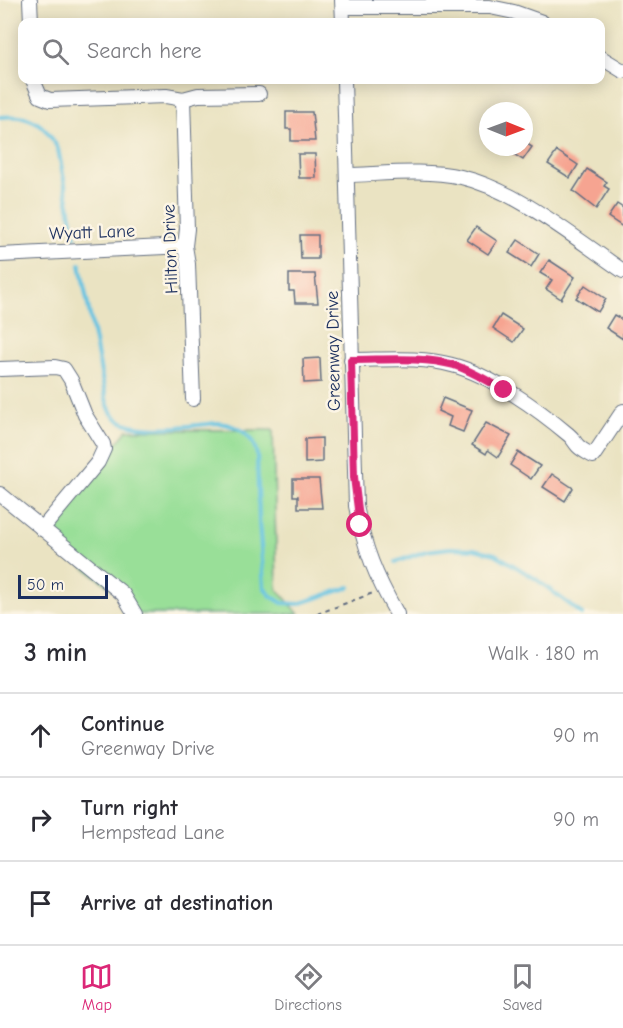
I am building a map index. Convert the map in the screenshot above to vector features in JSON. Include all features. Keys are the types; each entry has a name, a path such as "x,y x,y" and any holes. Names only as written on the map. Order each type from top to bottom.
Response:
{"street":[{"path":"30,0 31,18"},
{"path":"342,4 471,6 514,12 531,18"},
{"path":"605,60 623,71"},
{"path":"35,84 40,96 50,100 166,96 183,99 198,95 259,94"},
{"name":"Greenway Drive","path":"344,84 356,506 365,547 376,578 397,614"},
{"name":"Hilton Drive","path":"183,99 187,229 185,246 188,264 192,399"},
{"path":"347,175 437,174 461,177 485,185 517,201 623,271"},
{"name":"Wyatt Lane","path":"0,255 185,246"},
{"path":"351,360 432,361 471,371 530,406 572,437 577,446 593,456 623,411"},
{"path":"0,369 55,367 64,369 85,415 103,444 104,449 98,462 42,529"},
{"path":"0,494 123,594 135,614"}],"path":[{"path":"317,614 383,589"}],"green space":[{"path":"127,430 273,430 277,589 299,614 129,614 121,596 44,537"}],"building":[{"path":"286,112 312,112 315,141 291,141 291,129 286,129"},
{"path":"557,151 578,165 570,178 548,164"},
{"path":"298,154 315,154 316,178 299,178"},
{"path":"587,169 607,182 604,186 609,189 596,209 573,191"},
{"path":"617,204 623,208 623,227 608,217"},
{"path":"476,227 497,241 488,254 467,240"},
{"path":"300,235 318,235 318,259 301,259"},
{"path":"518,240 539,254 531,267 509,253"},
{"path":"549,260 575,277 561,299 546,289 552,280 540,273"},
{"path":"289,274 315,274 318,303 295,303 294,291 289,291"},
{"path":"585,285 606,299 598,312 576,298"},
{"path":"501,315 523,329 514,342 493,328"},
{"path":"614,315 623,320 623,339 606,328"},
{"path":"320,358 321,382 304,383 303,359"},
{"path":"443,398 472,410 463,432 448,426 451,417 438,411"},
{"path":"486,423 511,436 498,457 488,450 486,454 472,445"},
{"path":"322,438 322,462 305,463 305,439"},
{"path":"518,452 540,466 531,479 510,465"},
{"path":"552,474 573,488 565,501 543,487"},
{"path":"293,479 319,479 322,508 298,508 298,496 293,496"}],"waterway":[{"path":"0,117 20,117 35,122 42,126 53,140 58,149 75,237"},
{"path":"80,264 106,399 112,414 123,422 148,428 218,423 238,428 244,432 252,441 257,455 264,587 271,596 282,603 298,604 350,587"},
{"path":"396,562 426,551 450,548 474,549 495,554 536,579 582,614"}],"route":[{"path":"360,525 354,477 351,360 432,361 471,371 504,390"}]}
